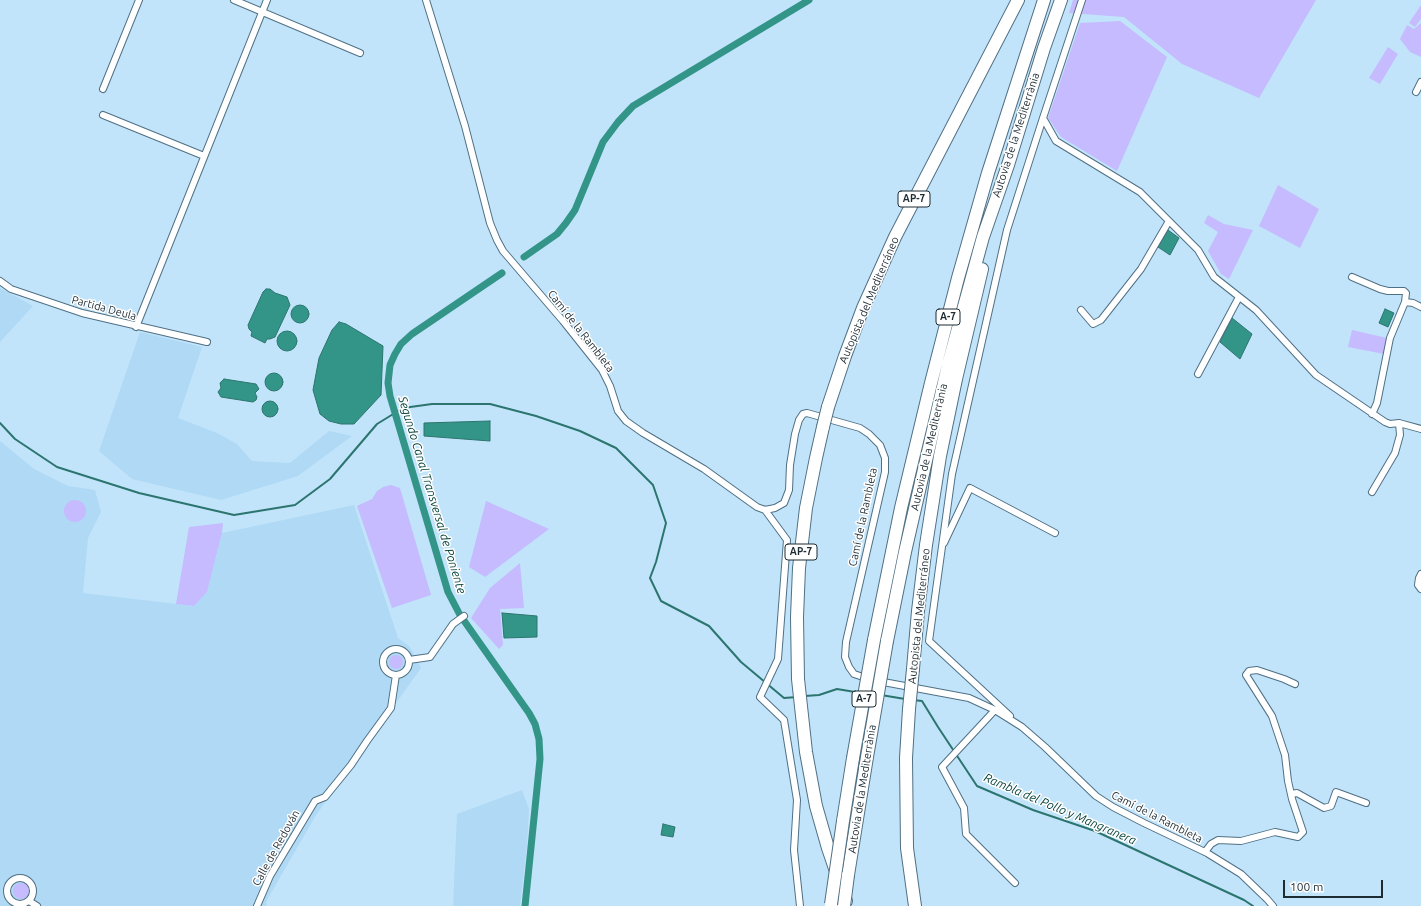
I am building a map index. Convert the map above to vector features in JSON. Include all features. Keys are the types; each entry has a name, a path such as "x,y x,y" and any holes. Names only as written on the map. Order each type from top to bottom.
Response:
{"highway":[{"name":"Autopista del Mediterráneo","path":"848,906 828,848 816,806 806,752 801,708 798,679 797,618 799,568 806,508 828,407 847,349 863,308 892,243 922,182 1018,0"},
{"name":"Autovia de la Mediterrània","path":"831,905 843,821 874,640 901,508 954,293 988,173 1044,0"},
{"name":"Autovia de la Mediterrània","path":"844,906 887,641 910,530 948,365 983,237 1008,165 1044,48 1061,0"},
{"name":"Autopista del Mediterráneo","path":"915,906 907,848 906,758 918,611 926,545 940,456 960,364 1008,165"}],"street":[{"path":"102,89 139,0"},
{"path":"234,0 360,52"},
{"path":"136,327 267,0"},
{"name":"Camí de la Rambleta","path":"426,0 465,126 490,223 497,240 503,252 563,321 602,370 610,386 618,411 626,421 643,434 704,469 757,507 765,510 776,508 784,503 789,490 790,466 795,434 799,420 804,414 807,413 860,428 869,434 880,445 885,458 885,472 846,642 845,657 854,674 860,677 968,698 995,710 1022,728 1045,747 1096,796 1112,807 1144,824 1205,852 1241,874 1273,906"},
{"path":"1022,728 929,641 952,474 1007,230 1082,0"},
{"path":"1416,92 1421,82"},
{"path":"103,115 204,156"},
{"path":"1043,118 1056,141 1140,192 1198,250 1214,277 1256,310 1316,374 1385,422 1390,424 1399,423 1421,429"},
{"path":"1081,310 1093,324 1101,320 1141,269 1169,221"},
{"path":"1352,277 1380,289 1388,291 1404,291 1406,293 1405,302 1390,338 1375,409 1372,414"},
{"name":"Partida Deula","path":"0,281 11,289 75,311 136,327 207,342"},
{"path":"1198,374 1239,297"},
{"path":"1405,302 1413,303 1421,307"},
{"path":"1372,492 1395,453 1400,435 1399,423"},
{"path":"942,548 970,488 1055,533"},
{"path":"765,510 787,540 778,659 760,697 784,720 797,800 794,850 800,906"},
{"path":"1421,574 1418,585 1421,589"},
{"path":"409,660 430,657 453,624 464,616"},
{"path":"393,649 398,649 405,653 409,660 407,669 400,675 387,672 384,668 383,663 386,654 393,649"},
{"path":"1205,852 1211,844 1218,840 1241,840 1274,832 1298,837 1303,832 1291,794 1285,755 1272,716 1246,675 1249,671 1258,670 1284,678 1295,684"},
{"name":"Calle de Redován","path":"257,906 270,876 315,801 324,797 352,765 391,708 396,675"},
{"path":"995,710 942,767 964,808 966,834 1015,883"},
{"path":"1291,794 1297,793 1324,808 1331,806 1336,792 1366,803"},
{"path":"20,879 28,881 33,889 32,897 29,901 22,905 12,904 8,889 12,882 20,879"},
{"path":"0,887 8,889"},
{"path":"29,901 37,906"}],"shaded area":[{"path":"1073,0 1316,0 1259,98 1182,64 1124,17 1069,13"},
{"path":"1421,5 1421,19 1415,27 1409,23"},
{"path":"1120,21 1167,57 1117,171 1061,137 1048,118 1080,23"},
{"path":"1421,23 1421,57 1410,52 1400,39 1407,25 1414,29"},
{"path":"1388,47 1398,54 1380,84 1369,78"},
{"path":"1278,185 1319,209 1300,248 1259,226"},
{"path":"1208,215 1224,224 1253,230 1229,279 1221,274 1208,251 1218,232 1204,223"},
{"path":"1168,230 1179,238 1170,255 1158,247"},
{"path":"0,288 33,306 0,342"},
{"path":"266,289 270,289 275,293 287,297 290,305 275,337 267,339 265,343 251,336 252,332 248,325 263,292"},
{"path":"296,305 304,305 309,310 307,321 304,323 296,323 291,318 291,310"},
{"path":"1385,309 1394,313 1388,327 1379,323"},
{"path":"1232,318 1252,334 1240,359 1220,342"},
{"path":"339,322 346,324 383,346 381,395 354,424 341,424 329,421 320,414 313,390 319,358 332,330"},
{"path":"1352,330 1387,338 1384,354 1348,347"},
{"path":"287,331 294,334 297,341 294,348 287,351 280,348 277,341 280,334"},
{"path":"140,332 202,347 178,418 217,433 237,444 252,461 290,463 329,431 352,436 298,476 221,500 132,479 99,451"},
{"path":"274,373 280,376 283,382 280,388 274,391 268,388 265,382 268,376"},
{"path":"224,379 256,384 259,389 255,393 257,397 256,400 253,402 221,397 218,392 221,388 220,383"},
{"path":"267,401 273,401 278,406 276,415 273,417 267,417 262,412 262,406"},
{"path":"490,421 490,441 424,436 424,423"},
{"path":"0,441 34,469 68,486 95,490 101,512 88,538 83,593 194,606 207,592 222,533 354,505 398,638 410,647 421,668 316,815 267,900 266,906 0,906"},
{"path":"391,485 400,488 431,595 392,608 357,506 372,499 377,491 383,487"},
{"path":"75,500 83,503 86,511 83,519 75,522 67,519 64,511 67,503"},
{"path":"486,501 549,529 485,577 469,567"},
{"path":"223,523 222,533 207,592 194,606 176,604 189,527"},
{"path":"520,563 524,608 500,609 503,645 499,649 471,618 490,588"},
{"path":"502,613 537,616 537,637 504,638"},
{"path":"393,655 399,655 403,659 403,665 399,669 393,669 389,665 389,659"},
{"path":"522,790 529,809 527,845 520,906 453,906 457,814"},
{"path":"663,824 675,827 673,837 661,835"},
{"path":"21,883 27,885 29,891 27,897 21,899 15,897 13,891 15,885"}],"waterway":[{"path":"524,257 557,234 566,223 575,210 603,142 618,122 633,106 809,0"},
{"name":"Segundo Canal Transversal de Poniente","path":"502,273 412,334 401,344 390,365 388,383 390,396 448,592 460,615 529,713 535,724 539,739 540,759 525,906"},
{"name":"Rambla del Pollo y Mangranera","path":"0,423 15,439 57,467 139,493 234,515 295,505 330,479 377,424 403,408 432,404 490,404 536,416 580,431 616,448 653,485 666,523 656,562 650,578 661,601 709,626 741,662 784,698 797,697"},
{"name":"Rambla del Pollo y Mangranera","path":"805,696 819,695 837,689 861,693"},
{"name":"Rambla del Pollo y Mangranera","path":"881,695 905,699"},
{"name":"Rambla del Pollo y Mangranera","path":"913,700 922,701 977,786 1033,810 1095,831 1244,900 1253,906"}]}
